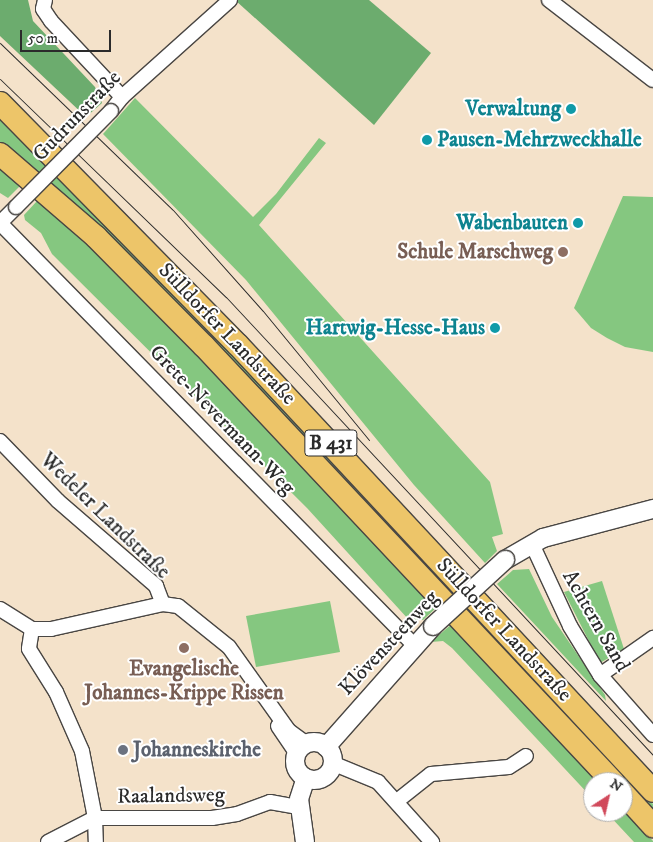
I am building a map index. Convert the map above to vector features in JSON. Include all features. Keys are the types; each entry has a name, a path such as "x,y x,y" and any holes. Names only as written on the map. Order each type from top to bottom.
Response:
{"highway":[{"name":"Sülldorfer Landstraße","path":"0,103 238,345 653,791"},
{"name":"Sülldorfer Landstraße","path":"0,154 96,237 204,346 603,772"},
{"path":"633,804 653,826"}],"street":[{"name":"Gudrunstraße","path":"0,223 111,111 122,97 230,0"},
{"path":"549,0 653,80"},
{"path":"44,3 51,21 122,97"},
{"name":"Grete-Nevermann-Weg","path":"0,223 414,645"},
{"name":"Wedeler Landstraße","path":"0,441 58,501 156,586 162,604 182,608 215,634 242,664 302,749"},
{"name":"Klövensteenweg","path":"326,747 432,626 505,560 543,538 653,509"},
{"name":"Achtern Sand","path":"532,544 570,626 600,675 653,735"},
{"path":"0,609 32,628 51,629 162,604"},
{"path":"32,628 29,649 56,692 82,751 95,818 96,842"},
{"path":"600,675 653,638"},
{"path":"326,747 332,763 326,775 320,779 306,778 296,765 302,749 326,747"},
{"path":"397,801 431,774 509,767 526,756"},
{"path":"332,763 370,778 397,801 432,842"},
{"path":"305,842 299,807 299,794 306,778"},
{"name":"Raalandsweg","path":"48,842 95,818 126,816 212,818 237,814 270,802 299,807"}],"green space":[{"path":"0,0 28,0 33,21 95,87 102,103 86,117 0,36"},
{"path":"235,0 369,0 431,53 374,125"},
{"path":"135,98 253,217 276,194 319,138 326,143 259,225 490,482 503,534 492,537 497,551 485,563 414,485 246,280 103,134"},
{"path":"0,113 169,285 454,591 449,596 0,147"},
{"path":"0,164 23,183 8,198 0,193"},
{"path":"623,196 653,197 653,352 625,347 607,338 591,328 574,308"},
{"path":"37,201 95,252 241,399 437,607 423,620 409,620 307,508 52,254 41,233 25,220 24,215"},
{"path":"529,569 552,617 605,695 606,701 497,584 513,570"},
{"path":"602,581 624,649 600,663 564,592"},
{"path":"330,601 340,652 256,667 246,616"},
{"path":"470,606 623,772 613,772 465,612"},
{"path":"454,622 590,772 583,772 583,788 452,648 443,641 431,642"},
{"path":"633,782 653,804 653,815 633,793"},
{"path":"633,819 653,841 634,842 615,822 633,822"}],"tram line":[{"path":"0,43 173,210 263,311 369,440"},
{"path":"0,79 226,297 653,755"}],"place":[{"name":"Verwaltung","path":"571,109"},
{"name":"Pausen-Mehrzweckhalle","path":"427,140"},
{"name":"Wabenbauten","path":"578,223"},
{"name":"Schule Marschweg","path":"563,252"},
{"name":"Hartwig-Hesse-Haus","path":"495,328"},
{"name":"Evangelische Johannes-Krippe Rissen","path":"184,648"},
{"name":"Johanneskirche","path":"123,750"}]}
